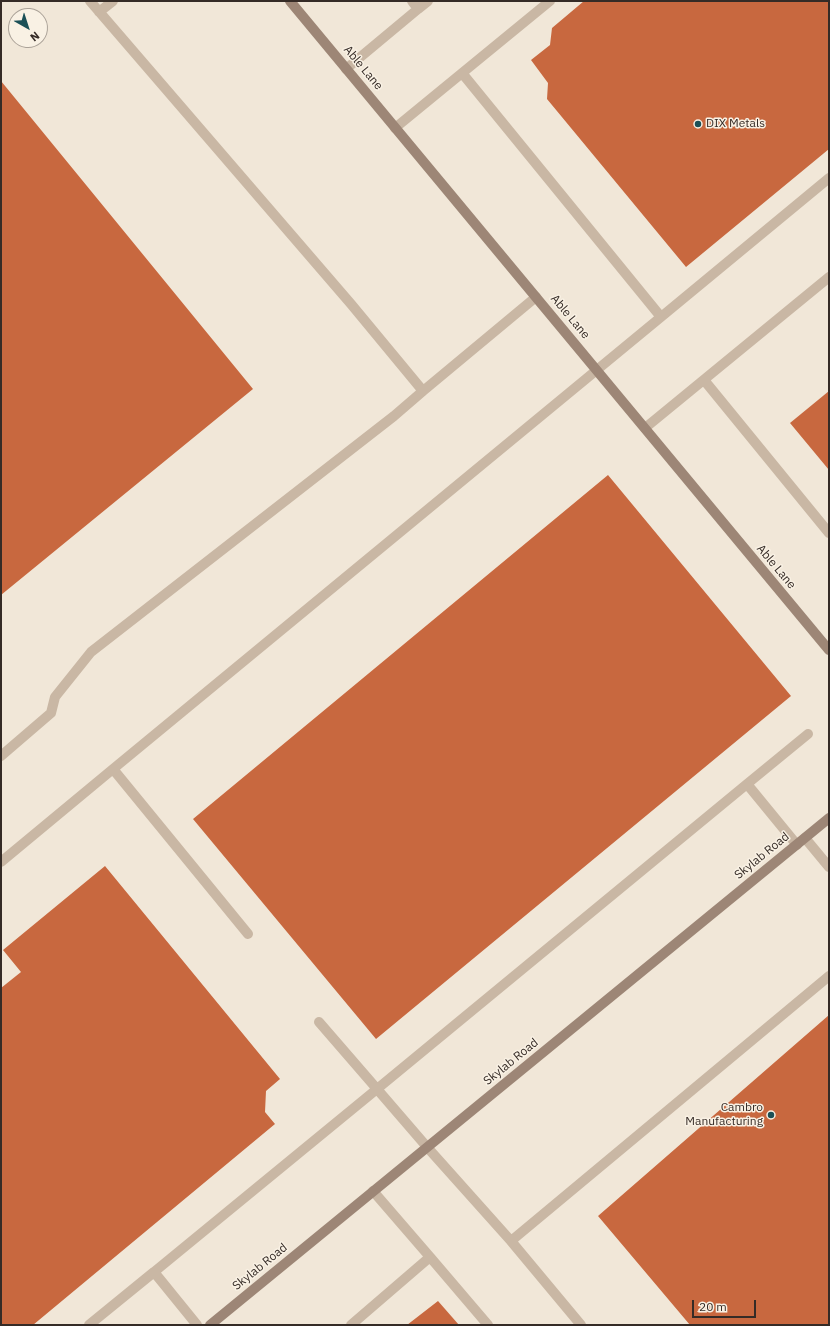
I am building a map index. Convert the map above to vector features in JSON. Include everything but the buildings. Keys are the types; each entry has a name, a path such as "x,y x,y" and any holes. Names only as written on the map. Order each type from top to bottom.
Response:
{"street":[{"name":"Able Lane","path":"290,1 829,650"},
{"name":"Skylab Road","path":"210,1325 829,818"}],"lane":[{"path":"90,1 346,298 423,391"},
{"path":"100,12 113,1"},
{"path":"346,69 415,5 428,1"},
{"path":"395,128 550,1"},
{"path":"462,73 661,316"},
{"path":"1,862 829,178"},
{"path":"645,428 829,277"},
{"path":"1,756 51,713 55,697 92,652 382,425 536,297"},
{"path":"704,380 829,533"},
{"path":"89,1325 808,734"},
{"path":"113,769 248,934"},
{"path":"747,784 801,841 829,867"},
{"path":"511,1241 829,976"},
{"path":"319,1022 511,1241 581,1325"},
{"path":"373,1191 488,1325"},
{"path":"351,1325 430,1257"},
{"path":"154,1272 197,1325"}],"place":[{"name":"DIX Metals","path":"698,124"},
{"name":"Cambro Manufacturing","path":"771,1115"}]}
